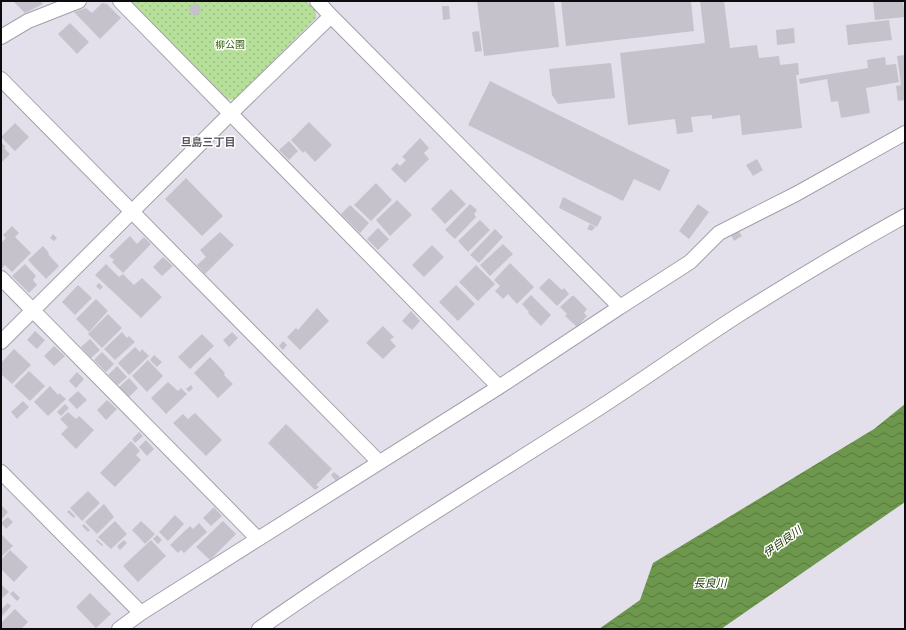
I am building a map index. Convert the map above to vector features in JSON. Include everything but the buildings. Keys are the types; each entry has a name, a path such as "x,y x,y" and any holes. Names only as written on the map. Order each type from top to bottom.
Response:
{"street":[{"path":"1,37 28,21 79,1"},
{"path":"120,1 499,387"},
{"path":"317,1 620,307"},
{"path":"1,342 230,114 332,16"},
{"path":"1,78 379,462"},
{"path":"119,629 141,613 499,387 690,262 723,231 796,194 905,133"},
{"path":"260,629 394,539 583,418 740,314 874,233 905,216"},
{"path":"1,278 258,539"},
{"path":"1,472 141,613"}],"green space":[{"name":"柳公園","path":"128,1 306,1 316,11 316,18 235,99 225,100"}],"water":[{"name":"長良川","path":"905,404 905,502 721,629 599,629 640,600 653,563 874,429"}],"district":[{"name":"旦島三丁目","path":"208,141"}],"water label":[{"name":"伊自良川","path":"782,541"}]}
